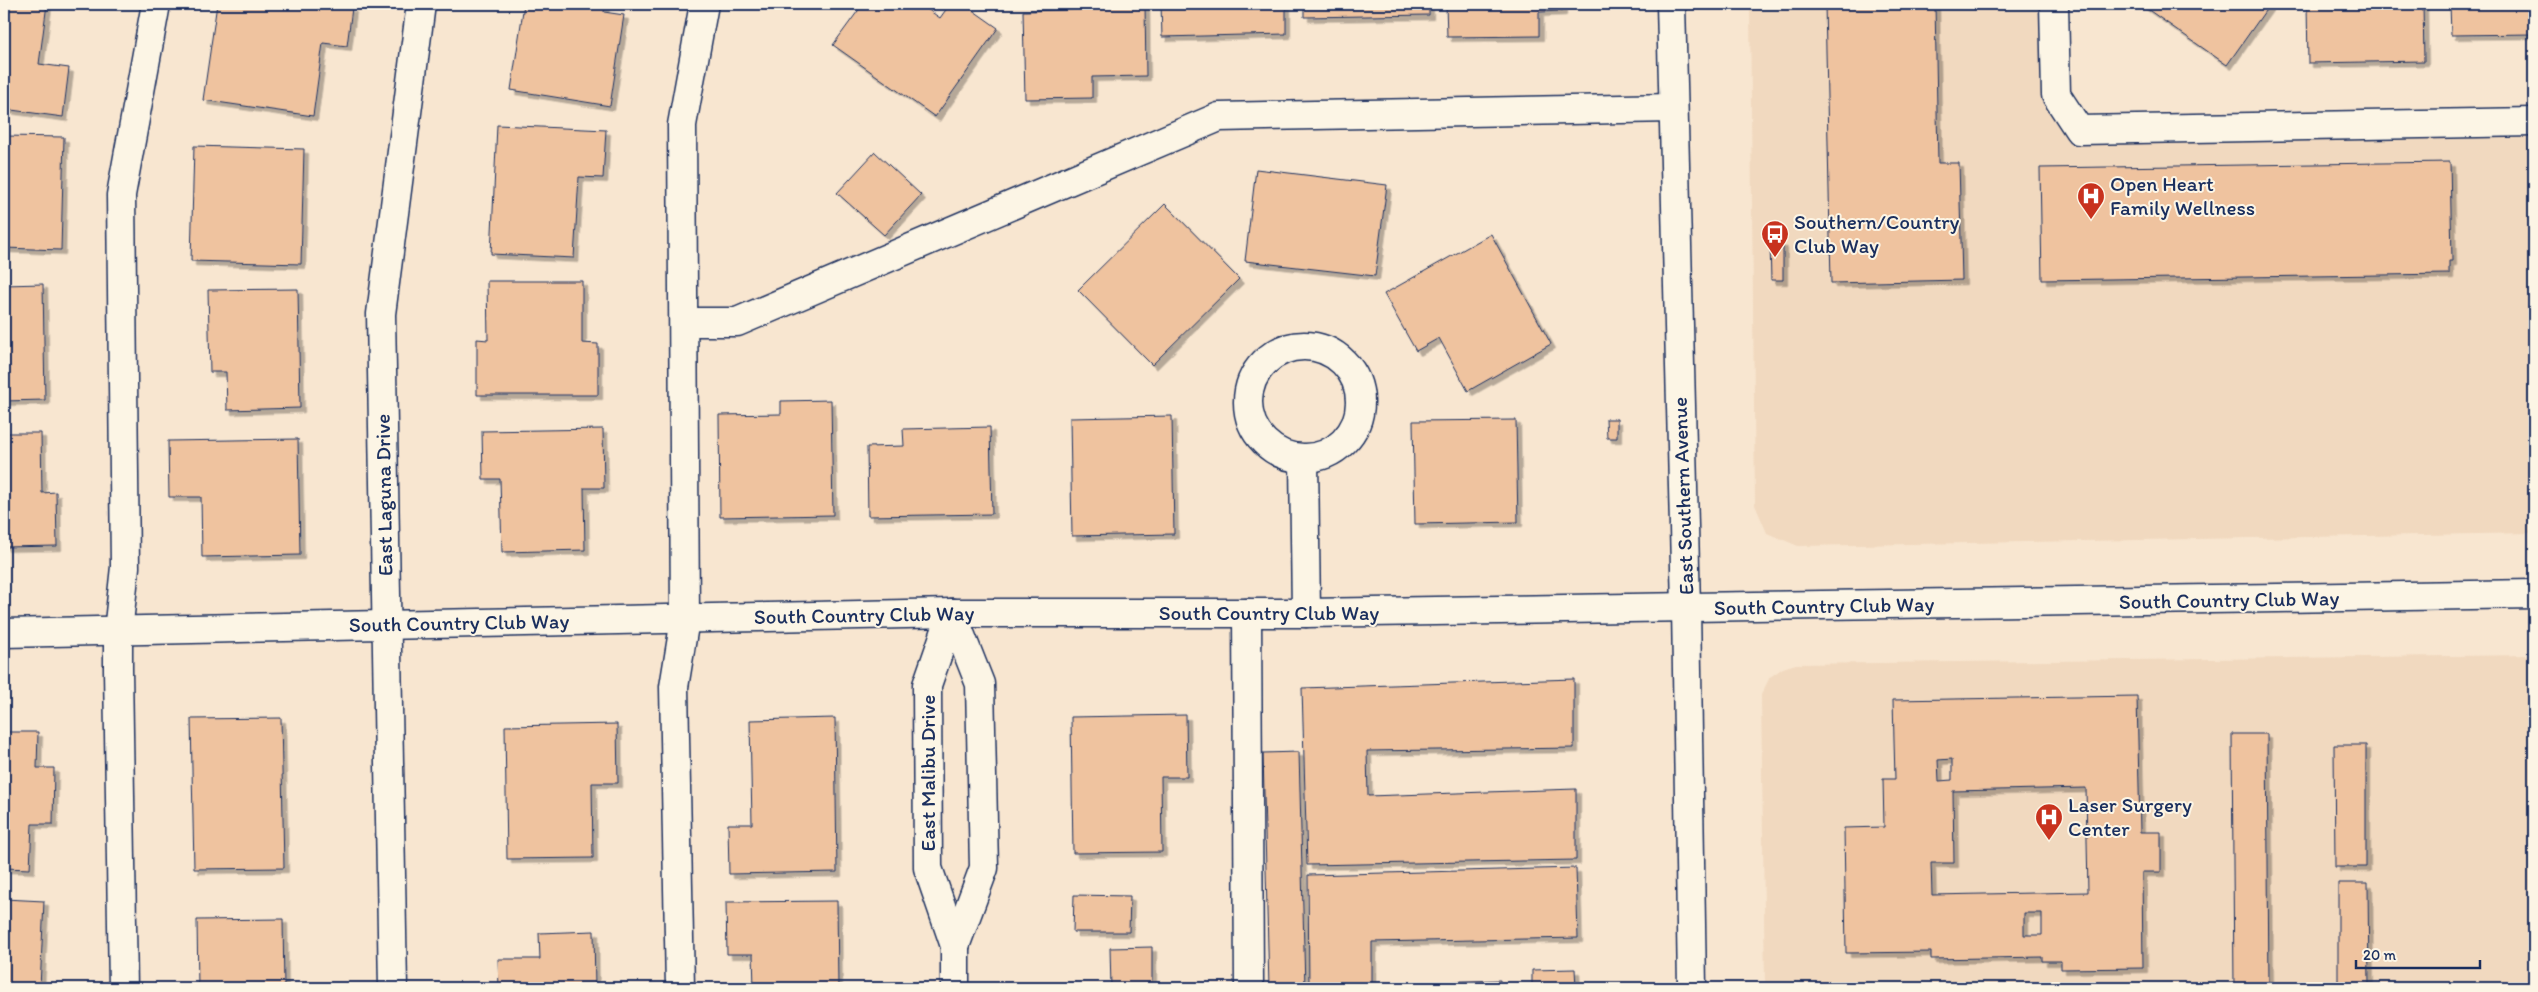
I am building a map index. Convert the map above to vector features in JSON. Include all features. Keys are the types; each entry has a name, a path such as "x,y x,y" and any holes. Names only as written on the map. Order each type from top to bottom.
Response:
{"street":[{"path":"123,988 118,632 125,567 121,195 156,4"},
{"name":"East Laguna Drive","path":"393,988 381,314 421,4"},
{"path":"680,988 674,687 685,618 682,125 704,4"},
{"name":"East Southern Avenue","path":"1671,4 1686,607 1692,988"},
{"path":"2054,4 2056,95 2079,130 2534,122"},
{"path":"684,322 737,322 1219,117 1673,108"},
{"path":"1296,346 1315,346 1346,365 1356,380 1360,398 1358,416 1351,433 1339,447 1322,456 1304,460 1285,456 1268,448 1256,433 1249,416 1247,396 1252,378 1263,363 1278,351 1296,346"},
{"path":"1304,460 1306,614"},
{"name":"South Country Club Way","path":"4,633 952,613 1306,614 2534,594"},
{"name":"East Malibu Drive","path":"952,613 927,685 928,868 955,946 955,988"},
{"name":"East Malibu Drive","path":"952,613 980,684 984,868 955,946"},
{"path":"1247,613 1249,988"}],"shaded area":[{"path":"1750,4 2054,4 2056,95 2079,130 2534,122 2534,533 1798,546 1767,533 1755,505"},
{"name":"Laser Surgery Center","path":"2534,655 2534,988 1765,988 1761,695 1770,677 1783,668 1796,664"}],"building":[{"path":"4,4 47,4 39,64 69,68 63,117 4,109"},
{"path":"217,4 322,4 352,8 347,46 323,43 313,116 203,100"},
{"path":"524,4 605,4 604,12 624,15 610,106 511,90"},
{"path":"863,4 920,4 940,18 950,4 964,4 998,28 935,117 833,45"},
{"path":"1094,4 1145,4 1146,76 1092,77 1092,98 1025,99 1023,11 1094,9"},
{"path":"1161,4 1286,4 1286,34 1162,37"},
{"path":"1304,4 1429,4 1429,15 1304,17"},
{"path":"1446,4 1562,4 1562,11 1539,12 1539,36 1447,37"},
{"path":"1825,4 1935,4 1938,163 1959,163 1962,280 1831,283"},
{"path":"2140,4 2270,4 2227,65"},
{"path":"2307,4 2423,4 2424,61 2308,63"},
{"path":"2450,4 2534,4 2534,34 2451,35"},
{"path":"497,125 606,130 603,178 579,177 574,258 491,254"},
{"path":"4,136 64,137 61,250 4,248"},
{"path":"194,146 304,149 301,264 191,261"},
{"path":"875,152 921,195 884,235 837,193"},
{"path":"2450,162 2452,261 2449,261 2449,274 2042,280 2040,168"},
{"path":"1256,169 1387,185 1375,276 1245,261"},
{"path":"1165,204 1239,279 1152,365 1078,290"},
{"path":"1491,234 1551,344 1468,391 1439,338 1416,351 1384,294"},
{"path":"1770,243 1783,243 1783,280 1771,280"},
{"path":"487,281 582,281 582,343 598,344 598,395 477,395 477,339 488,340"},
{"path":"43,284 45,400 4,401 4,285"},
{"path":"298,289 300,408 227,410 226,372 210,372 208,290"},
{"path":"831,400 833,515 720,517 719,415 781,414 781,401"},
{"path":"1172,416 1174,534 1072,536 1070,418"},
{"path":"1606,419 1617,419 1617,438 1607,438"},
{"path":"1516,420 1518,522 1415,524 1413,421"},
{"path":"990,427 992,514 868,516 867,447 904,446 903,429"},
{"path":"603,429 604,488 584,488 585,550 502,552 500,479 483,479 482,431"},
{"path":"4,433 41,433 42,493 56,492 57,546 4,547"},
{"path":"298,439 300,555 202,557 201,497 169,497 168,441"},
{"path":"1574,679 1574,748 1367,751 1368,796 1576,789 1576,860 1307,865 1302,688"},
{"path":"2137,696 2140,832 2161,832 2161,872 2142,872 2143,968 2061,969 2061,961 2042,961 2042,957 1931,959 1931,952 1846,953 1844,828 1884,827 1883,779 1895,779 1893,700","holes":["1952,759 1952,780 1939,781 1938,760","2086,788 2088,892 1932,895 1931,863 1954,863 1953,791","2024,913 2042,913 2042,935 2024,935"]},
{"path":"1186,715 1187,777 1161,777 1162,852 1073,853 1071,717"},
{"path":"281,718 284,868 194,869 191,719"},
{"path":"835,718 837,872 729,874 728,824 752,824 750,720"},
{"path":"617,724 618,783 592,783 593,858 507,859 505,726"},
{"path":"4,732 38,732 37,768 54,768 53,824 32,824 30,869 4,868"},
{"path":"2232,734 2267,734 2269,988 2234,988"},
{"path":"2334,745 2366,745 2366,867 2335,867"},
{"path":"1299,752 1305,988 1269,988 1263,753"},
{"path":"1576,868 1578,938 1372,942 1372,984 1500,980 1500,988 1309,988 1308,875"},
{"path":"2338,883 2368,883 2369,988 2338,988"},
{"path":"1074,895 1130,896 1129,932 1073,932"},
{"path":"4,899 44,901 40,988 4,988"},
{"path":"837,901 838,988 754,988 753,954 727,954 726,902"},
{"path":"283,919 284,988 198,988 197,920"},
{"path":"594,931 595,988 499,988 498,959 540,959 539,933"},
{"path":"1152,947 1152,988 1111,988 1110,948"},
{"path":"1575,969 1576,988 1532,988 1532,970"}],"place":[{"name":"Open Heart Family Wellness","path":"2091,220"},
{"name":"Southern/Country Club Way","path":"1775,258"},
{"name":"Laser Surgery Center","path":"2049,841"}]}
